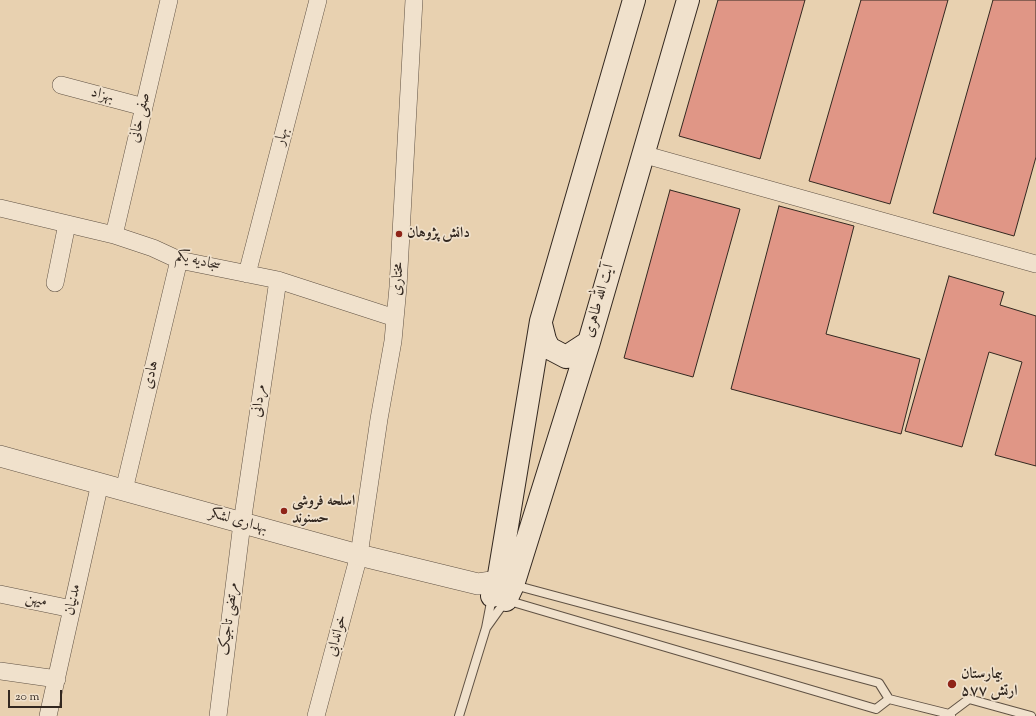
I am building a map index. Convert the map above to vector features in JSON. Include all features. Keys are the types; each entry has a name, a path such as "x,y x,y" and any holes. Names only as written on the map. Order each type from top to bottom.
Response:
{"main road":[{"path":"497,589 541,321 634,0"},
{"name":"آیت الله طاهری","path":"497,589 589,342 642,154 688,0"},
{"path":"541,321 545,340 549,348 566,357 589,342"}],"street":[{"name":"صفی خانی","path":"114,236 169,0"},
{"name":"بهار","path":"247,274 318,0"},
{"name":"مختاری","path":"359,556 395,318 414,0"},
{"name":"بهزاد","path":"61,85 144,107"},
{"path":"642,154 1036,264"},
{"name":"سجادیه یکم","path":"0,208 114,236 153,248 179,260 278,280 395,318"},
{"path":"55,283 67,224"},
{"name":"هادی","path":"124,490 179,260"},
{"name":"مردانی","path":"242,523 278,280"},
{"name":"بهداری لشکر","path":"0,456 359,556 497,589"},
{"name":"مدنیان","path":"48,716 100,483"},
{"name":"مرتضی تاجیک","path":"218,716 242,523"},
{"name":"خواندابی","path":"316,716 359,556"},
{"name":"میهن","path":"0,594 72,608"},
{"path":"0,671 57,679"}],"lane":[{"path":"459,716 497,589"},
{"path":"486,628 497,589"},
{"path":"497,589 876,709 889,699"},
{"path":"497,589 879,683 889,699 950,715 969,699 1031,716"}],"building":[{"path":"718,0 805,0 760,159 679,136"},
{"path":"861,0 948,0 890,204 809,181"},
{"path":"993,0 1036,0 1036,157 1014,236 933,213"},
{"path":"670,190 740,209 693,377 624,358"},
{"path":"779,206 854,226 826,334 920,359 901,434 731,389"},
{"path":"949,276 1004,292 1000,305 1036,316 1036,466 995,455 1022,362 989,352 962,447 905,431"}],"place":[{"name":"دانش پژوهان","path":"399,234"},
{"name":"اسلحه فروشی حسنوند","path":"284,511"},
{"name":"بیمارستان ۵۷۷ ارتش","path":"952,684"}]}
